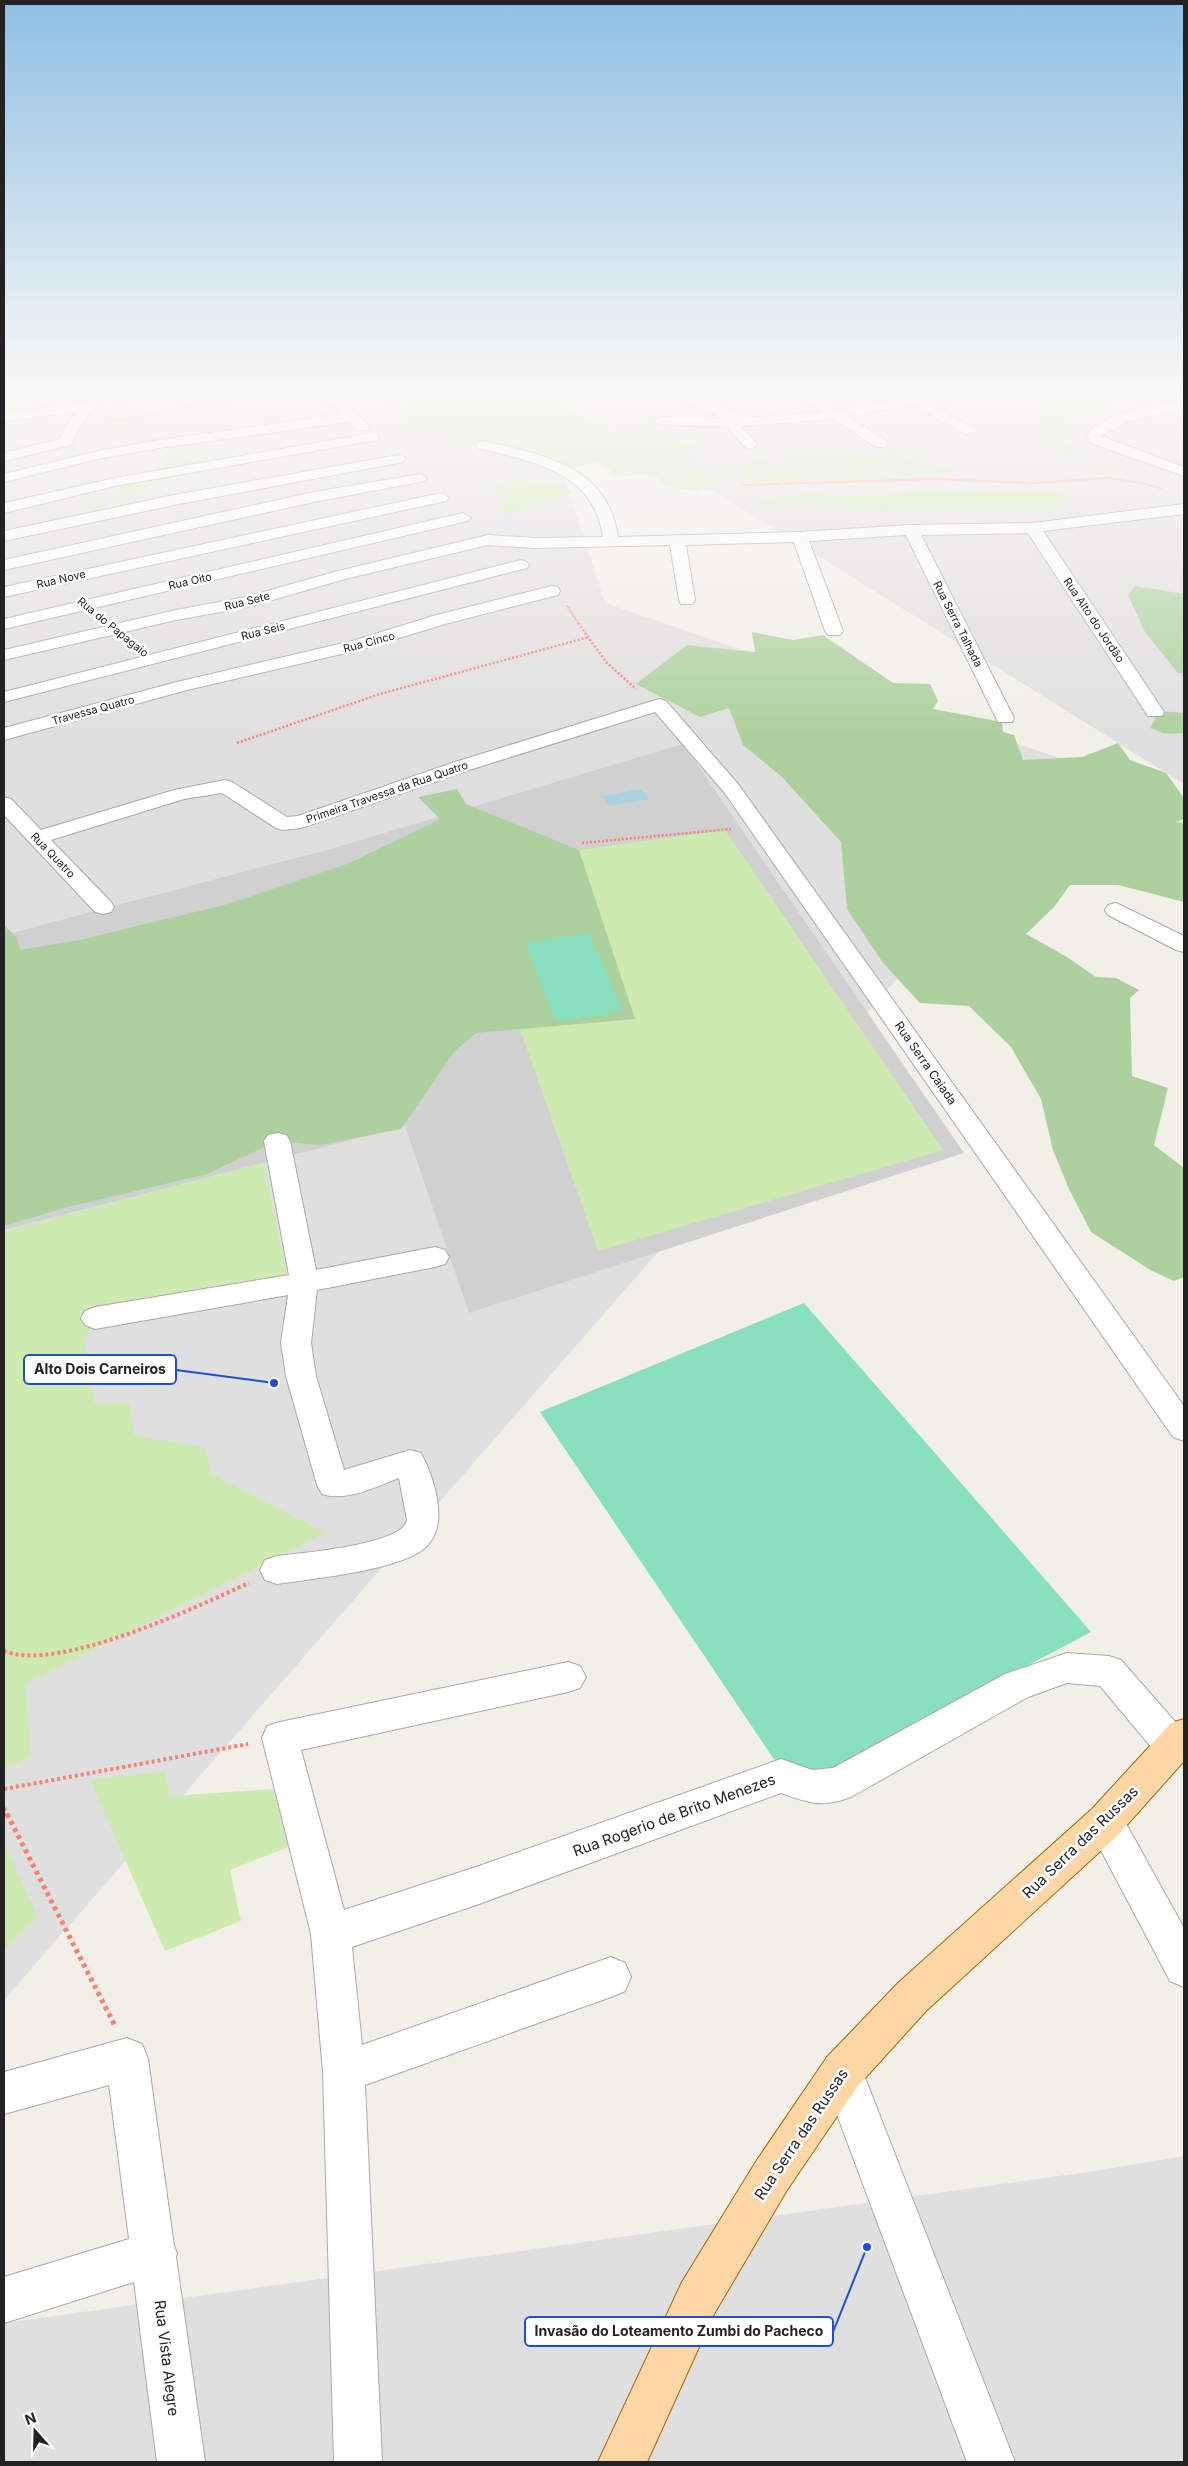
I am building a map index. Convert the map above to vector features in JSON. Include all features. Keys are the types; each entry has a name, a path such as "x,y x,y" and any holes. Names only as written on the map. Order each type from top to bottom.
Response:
{"main road":[{"name":"Rua Serra das Russas","path":"622,2462 698,2298 772,2175 842,2072 912,1997 1105,1822 1180,1741"}],"street":[{"path":"4,538 142,507"},
{"path":"189,507 439,620"},
{"path":"4,565 268,507"},
{"name":"Rua Nove","path":"4,592 397,507"},
{"path":"451,507 488,540 537,578 566,605"},
{"path":"602,507 607,518 611,542"},
{"name":"Rua Sete","path":"4,655 112,629 248,602 340,575 488,540 535,543 611,542 800,536 911,530 1033,528 1184,509"},
{"name":"Rua Oito","path":"4,624 464,518"},
{"name":"Rua Alto do Jordão","path":"1033,528 1156,712"},
{"name":"Rua Serra Talhada","path":"911,530 1005,718"},
{"path":"800,536 834,631"},
{"name":"Rua do Papagaio","path":"4,538 86,604 112,629 152,659"},
{"path":"677,540 687,600"},
{"name":"Rua Seis","path":"4,697 396,599 537,578"},
{"name":"Rua Cinco","path":"183,686 358,645 439,620 537,578"},
{"name":"Travessa Quatro","path":"4,734 183,686"},
{"name":"Rua Serra Caiada","path":"659,705 731,788 1184,1429"},
{"name":"Primeira Travessa da Rua Quatro","path":"35,838 181,794 225,786 283,824 301,822 462,766 659,705"},
{"name":"Rua Quatro","path":"4,803 35,838 103,906"},
{"path":"1116,910 1184,945"},
{"path":"277,1141 304,1282 296,1344 301,1376 333,1485 351,1482 410,1462 417,1487 423,1524 418,1534 410,1542 386,1551 277,1570"},
{"path":"95,1318 435,1257"},
{"name":"Rua Rogerio de Brito Menezes","path":"331,1934 479,1885 781,1776 812,1787 838,1784 1017,1685 1067,1668 1110,1671 1180,1741"},
{"path":"358,2462 344,2072 331,1934 280,1738 568,1677"},
{"path":"1105,1822 1184,1966"},
{"path":"344,2072 611,1977"},
{"path":"4,2093 127,2059"},
{"name":"Rua Vista Alegre","path":"127,2059 155,2253 167,2371 181,2462"},
{"path":"842,2072 991,2462"},
{"path":"4,2300 155,2253"}],"path":[{"path":"566,605 624,682 659,705"},
{"path":"237,743 380,694 589,637"},
{"path":"582,843 758,827"},
{"path":"4,1651 9,1654 55,1655 115,1638 188,1611 277,1570"},
{"path":"4,1789 280,1738"},
{"path":"4,1808 112,2019 127,2059"}],"shaded area":[{"path":"4,507 574,507 605,603 1083,766 4,2000"},
{"path":"739,507 1184,507 1184,784"},
{"path":"683,744 964,1153 469,1313 405,1126 4,1230 4,935 334,848"},
{"path":"1184,2156 1184,2462 4,2462 4,2323 1095,2171"}],"green space":[{"path":"88,507 104,507 106,514 94,516"},
{"path":"500,507 528,507 504,515 498,509"},
{"path":"846,507 1058,507 1041,509 903,508 881,510"},
{"path":"1135,586 1184,594 1184,673 1178,673 1145,632 1128,595"},
{"path":"752,632 793,640 823,635 893,683 930,684 938,701 933,709 1002,722 1003,732 1014,735 1023,760 1082,757 1118,743 1130,760 1166,773 1184,798 1184,819 1176,822 1184,823 1184,902 1118,885 1070,885 1054,907 1026,934 1067,957 1096,977 1116,978 1139,990 1130,998 1132,1076 1168,1088 1154,1145 1184,1168 1184,1277 1174,1281 1152,1271 1091,1232 1069,1189 1053,1150 1041,1099 1011,1047 969,1006 920,1003 883,963 847,909 841,842 782,777 743,745 729,708 700,717 636,684 687,645 755,652"},
{"path":"1160,711 1184,713 1184,733 1165,734 1150,728"},
{"path":"457,789 466,804 579,850 635,1019 476,1033 454,1052 401,1129 320,1145 277,1141 207,1174 64,1208 4,1226 4,925 17,938 20,950 80,940 228,904 350,863 440,819 418,797"},
{"path":"725,830 943,1150 598,1251 520,1029 635,1019 579,850"},
{"path":"589,933 623,1011 556,1022 525,943"},
{"path":"264,1163 289,1285 95,1318 84,1341 94,1403 130,1404 134,1435 205,1448 211,1473 325,1533 25,1684 31,1757 4,1768 4,1231"},
{"path":"804,1303 1091,1632 794,1789 540,1412"},
{"path":"165,1771 170,1796 273,1789 291,1846 230,1870 241,1921 165,1951 90,1780"},
{"path":"4,1843 38,1916 4,1950"}],"water":[{"path":"641,789 648,799 609,806 602,796"}],"place":[{"name":"Alto Dois Carneiros","path":"274,1383"},
{"name":"Invasão do Loteamento Zumbi do Pacheco","path":"867,2247"}]}
